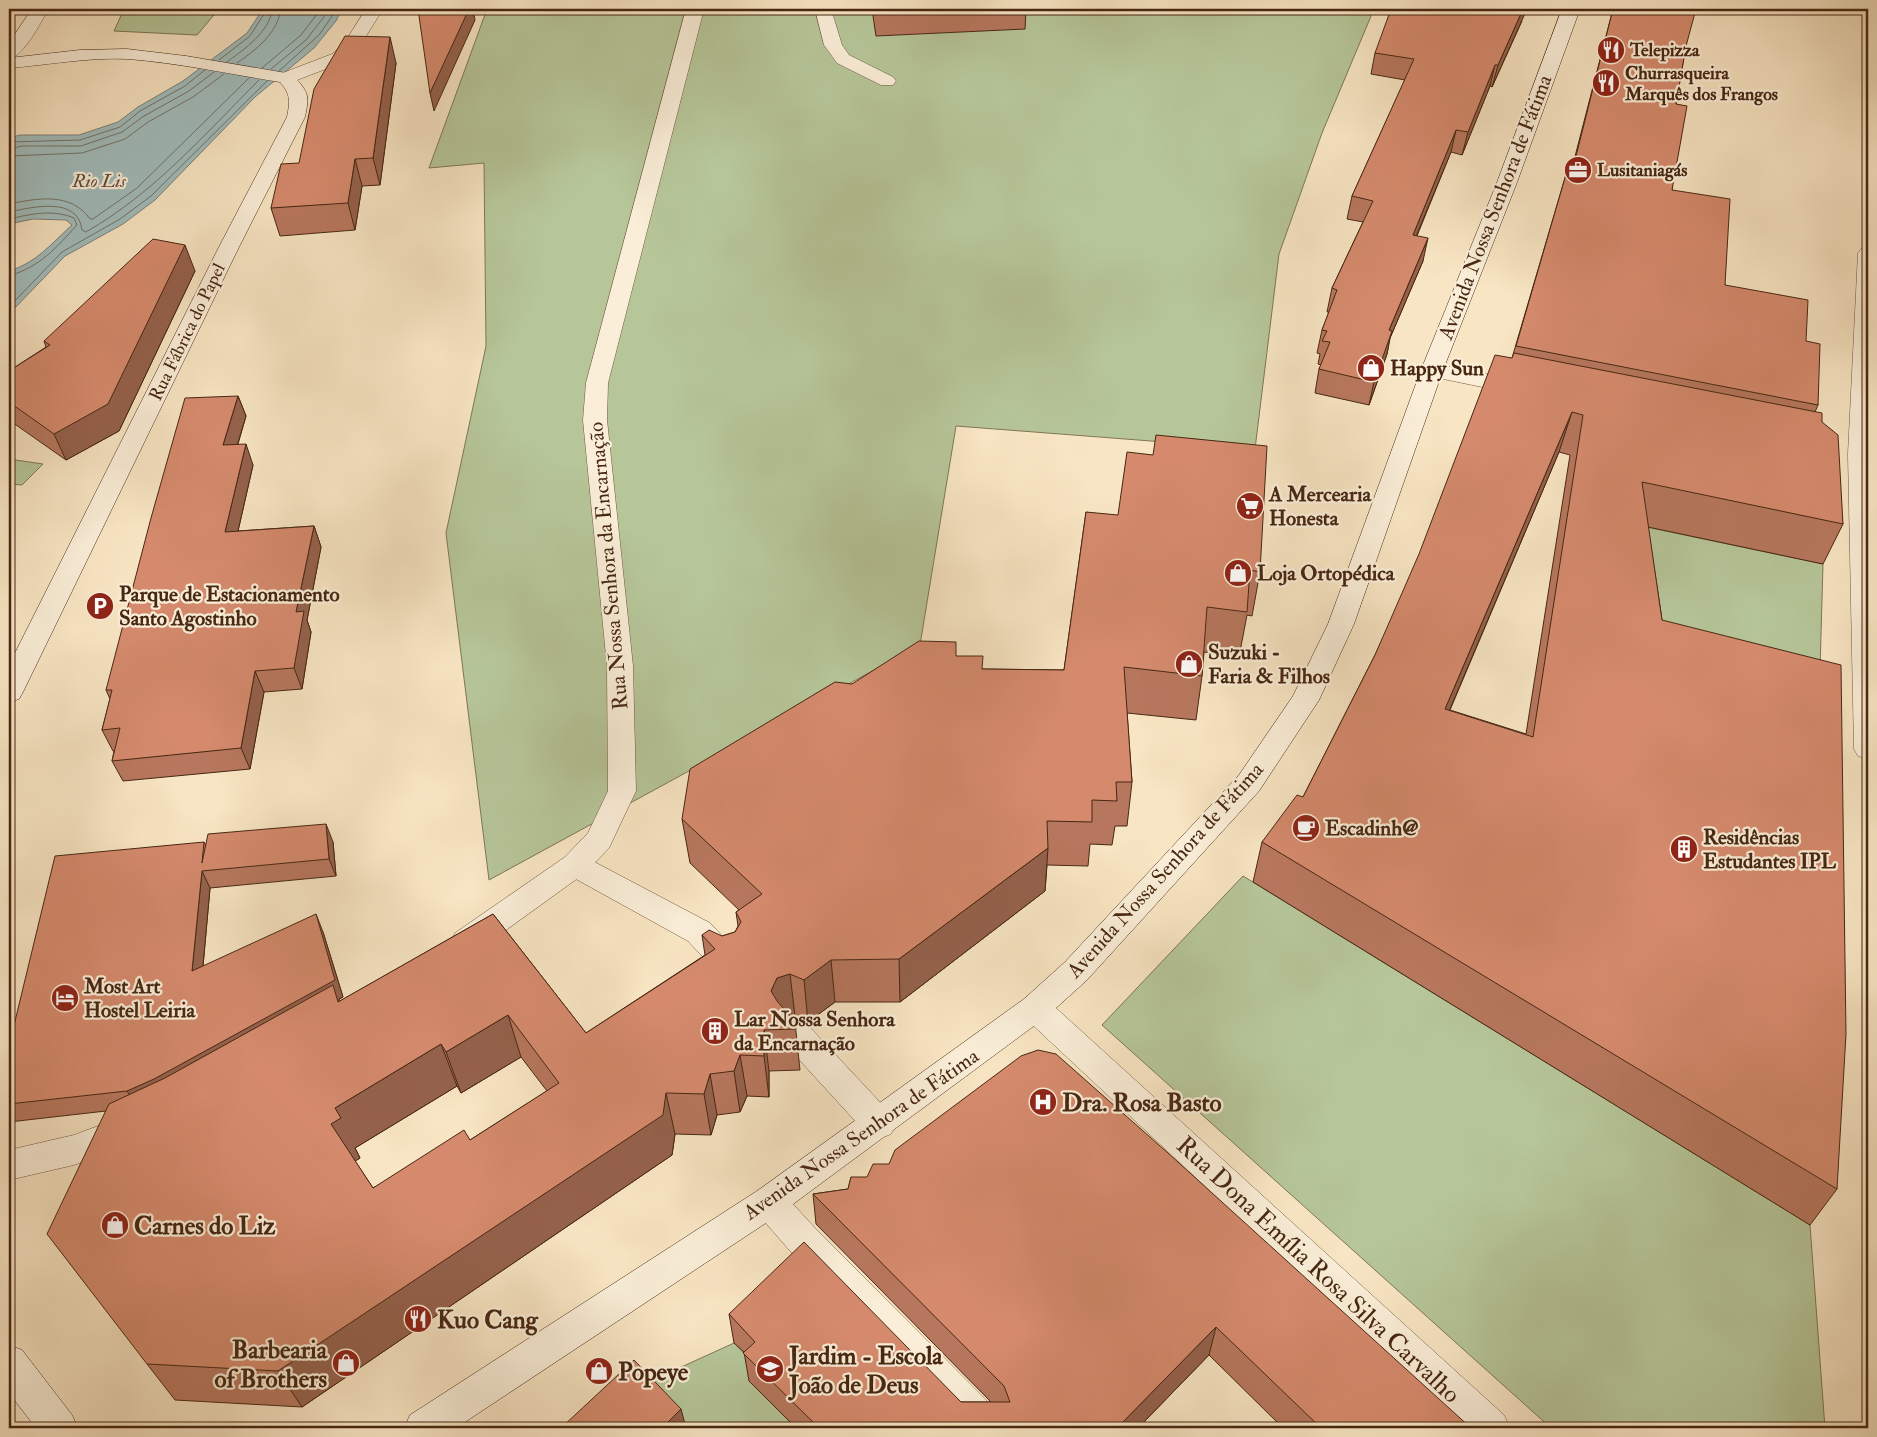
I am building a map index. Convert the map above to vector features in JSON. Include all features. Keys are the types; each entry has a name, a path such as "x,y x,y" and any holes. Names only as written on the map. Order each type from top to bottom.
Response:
{"main road":[{"path":"9,54 17,35 40,9"},
{"path":"9,63 101,54 127,54 186,61 286,78 338,58 350,48 374,9"},
{"name":"Rua Nossa Senhora da Encarnação","path":"444,954 540,892 575,865 599,840 622,791 620,666 595,420 597,383 694,9"},
{"path":"824,9 837,53 843,59 887,81"},
{"name":"Avenida Nossa Senhora de Fátima","path":"423,1428 769,1202 879,1124 1036,1008 1076,971 1249,783 1305,700 1341,624 1432,370 1506,185 1571,9"},
{"name":"Rua Fábrica do Papel","path":"9,692 296,117 300,99 298,92 286,78"},
{"path":"1868,253 1857,454 1868,749"},
{"path":"1432,370 1538,391"},
{"path":"575,865 699,932 729,964"},
{"name":"Rua Dona Emília Rosa Silva Carvalho","path":"1036,1008 1491,1428"},
{"path":"794,1032 879,1124"},
{"path":"9,1165 74,1150 150,1120"},
{"path":"769,1202 803,1240 988,1428"},
{"path":"9,1363 59,1428"}],"green space":[{"path":"124,9 219,9 197,35 114,31"},
{"path":"487,9 1374,9 1322,133 1279,254 1255,449 956,426 920,645 489,880 446,533 486,346 484,163 429,168"},
{"path":"9,459 43,464 22,485 9,484"},
{"path":"1627,523 1823,564 1819,705 1645,662"},
{"path":"1243,876 1810,1225 1825,1428 1551,1428 1102,1025"},
{"path":"734,1343 760,1370 749,1381 796,1428 683,1428 642,1385"}],"water":[{"name":"Rio Lis","path":"263,9 342,9 336,21 314,48 255,97 155,200 123,224 65,256 9,314 9,271 19,268 35,258 72,225 66,220 33,219 9,224 9,138 20,135 79,135 118,122 138,107 183,81 247,33"}],"building":[{"path":"418,9 469,9 430,93"},
{"path":"875,9 935,9 876,12"},
{"path":"1391,9 1523,9 1498,65 1495,65 1468,132 1456,130 1413,235 1428,238 1389,330 1392,331 1374,382 1319,369 1330,342 1322,341 1327,331 1322,330 1337,290 1332,288 1373,201 1352,196 1414,59 1375,53"},
{"path":"1613,9 1696,9 1686,46 1676,104 1687,106 1672,190 1730,199 1725,285 1808,300 1806,341 1820,344 1818,405 1516,346 1567,171 1572,172"},
{"path":"345,36 390,37 373,158 355,159 348,203 271,208 281,164 299,163 314,89"},
{"path":"153,239 185,245 108,404 54,434 9,402 9,371 50,345 44,341"},
{"path":"1514,353 1822,413 1822,422 1838,435 1843,524 1642,482 1662,620 1841,665 1846,1034 1837,1189 1262,842 1297,795 1303,797 1375,655 1419,554 1495,355 1512,358","holes":["1572,412 1583,415 1533,737 1445,709"]},
{"path":"238,396 223,445 246,444 225,532 314,526 296,612 304,611 294,668 255,671 241,748 112,761 120,728 102,730 112,690 106,690 185,398"},
{"path":"1156,435 1267,446 1260,572 1250,570 1247,612 1207,607 1202,676 1124,667 1132,782 1116,782 1117,801 1092,800 1092,822 1047,821 1048,848 899,959 831,960 804,980 790,974 777,978 771,991 795,1022 796,1029 764,1030 764,1056 740,1055 734,1071 710,1074 704,1094 666,1093 663,1115 278,1371 147,1364 47,1234 109,1104 165,1078 333,985 338,1002 493,914 586,1033 715,949 702,935 709,930 722,936 735,932 741,922 736,912 762,894 682,819 690,769 835,682 852,684 919,641 956,642 956,656 983,656 982,669 1064,670 1086,512 1118,515 1127,452 1153,455","holes":["508,1015 559,1083 470,1140 464,1130 373,1188 331,1124 341,1118 335,1108 441,1044 446,1052"]},
{"path":"326,824 329,859 202,871 192,971 316,914 335,980 154,1079 127,1091 9,1104 9,1046 55,856 204,842 202,863 208,834"},
{"path":"1038,1050 1056,1054 1471,1428 1321,1428 1216,1327 1117,1428 819,1428 743,1353 755,1342 729,1314 804,1242 961,1402 1010,1402 1004,1386 813,1194 848,1189 851,1177 867,1177 873,1164 889,1164 895,1150 1021,1056"},
{"path":"634,1360 681,1409 662,1428 561,1428"}],"place":[{"name":"Telepizza","path":"1611,50"},
{"name":"Churrasqueira Marquês dos Frangos","path":"1606,83"},
{"name":"Lusitaniagás","path":"1578,170"},
{"name":"Happy Sun","path":"1371,368"},
{"name":"A Mercearia Honesta","path":"1250,506"},
{"name":"Loja Ortopédica","path":"1238,573"},
{"name":"Parque de Estacionamento Santo Agostinho","path":"100,606"},
{"name":"Suzuki - Faria & Filhos","path":"1189,664"},
{"name":"Escadinh@","path":"1306,828"},
{"name":"Residências Estudantes IPL","path":"1684,849"},
{"name":"Most Art Hostel Leiria","path":"65,998"},
{"name":"Lar Nossa Senhora da Encarnação","path":"715,1031"},
{"name":"Dra. Rosa Basto","path":"1043,1102"},
{"name":"Carnes do Liz","path":"115,1225"},
{"name":"Kuo Cang","path":"418,1319"},
{"name":"Barbearia of Brothers","path":"346,1363"},
{"name":"Jardim - Escola João de Deus","path":"770,1369"},
{"name":"Popeye","path":"599,1371"}]}
